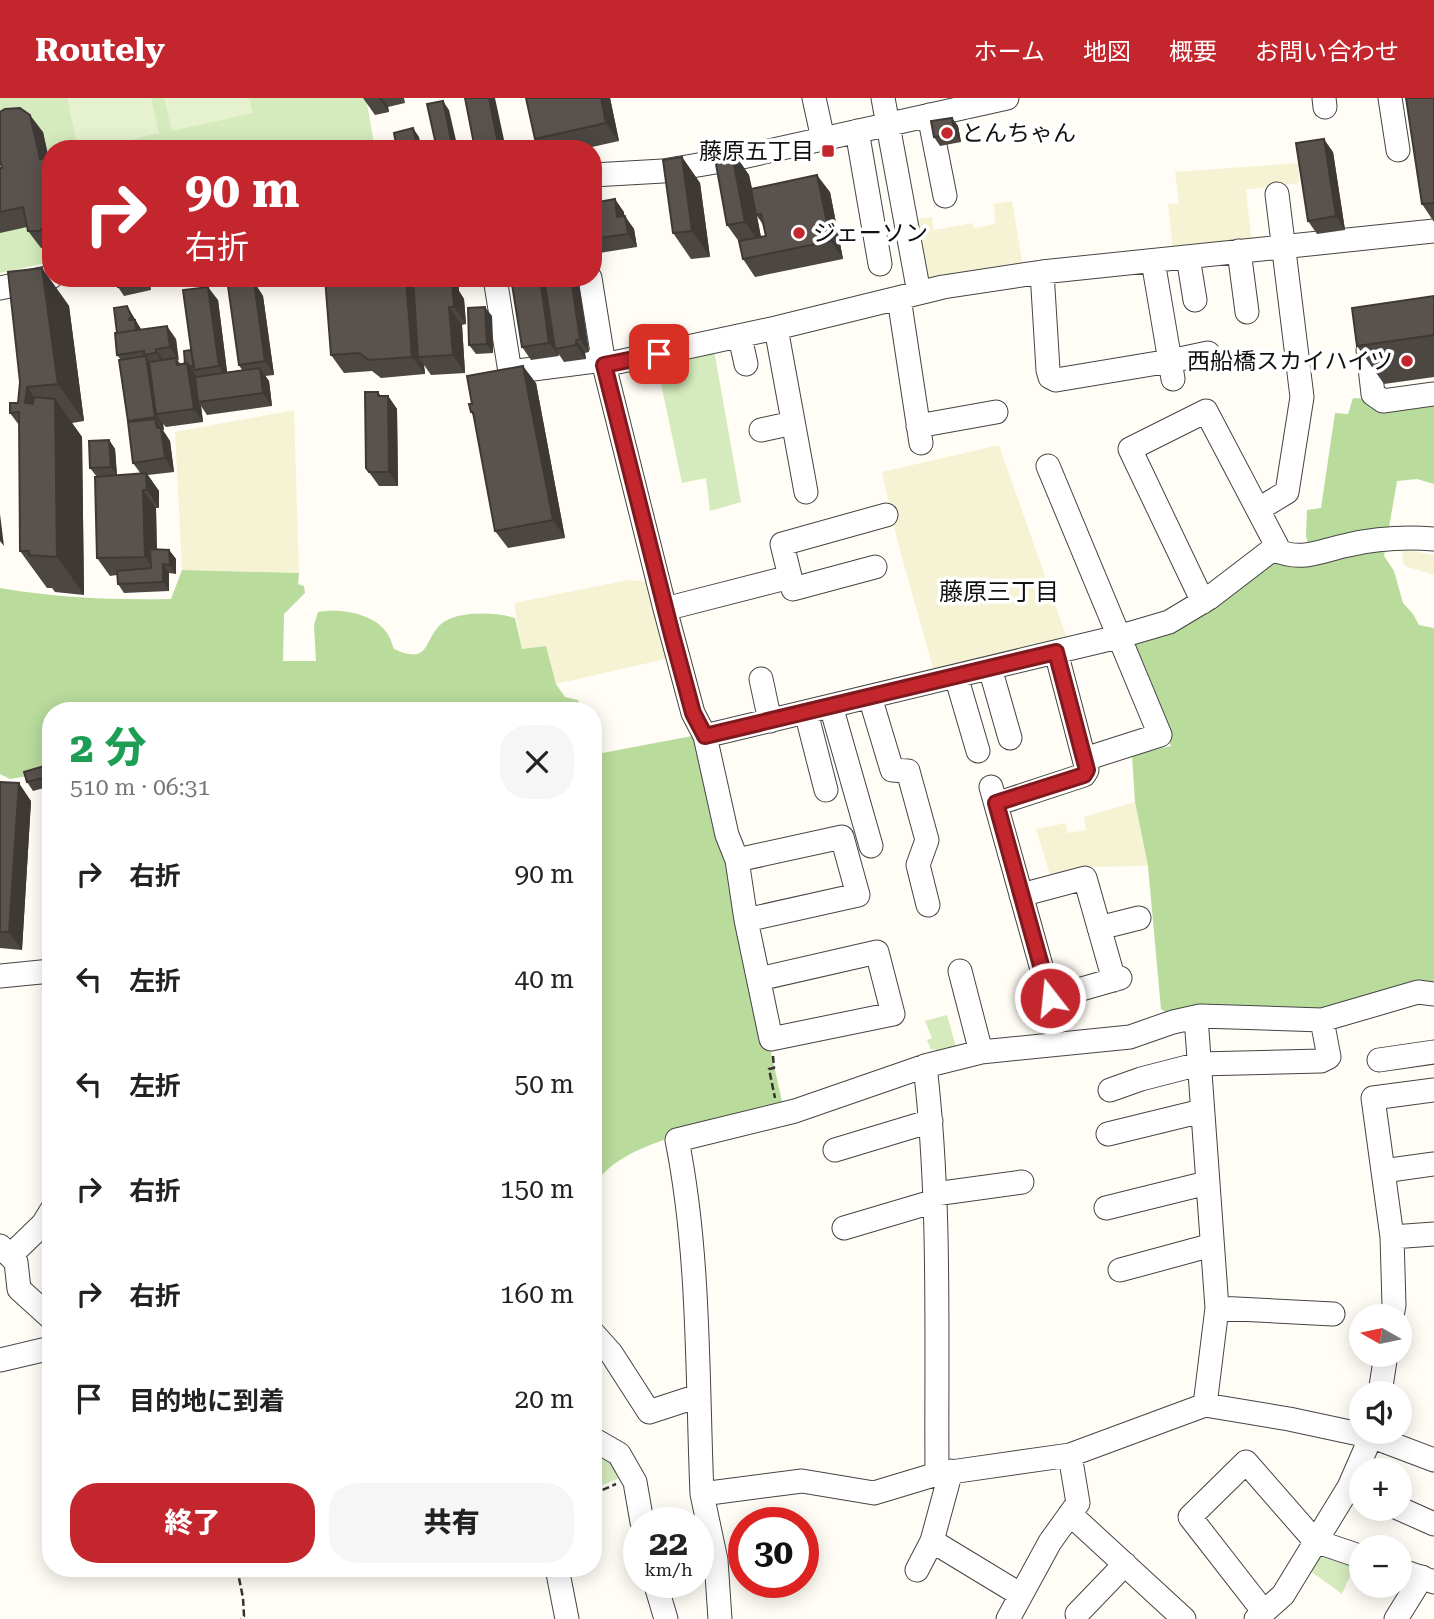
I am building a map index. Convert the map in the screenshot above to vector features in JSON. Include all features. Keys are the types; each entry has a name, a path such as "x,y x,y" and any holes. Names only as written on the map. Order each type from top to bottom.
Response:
{"street":[{"path":"814,98 823,139"},
{"path":"883,98 889,124 909,295 919,435 996,412"},
{"path":"602,174 663,171 733,159 929,115 952,104 1007,98"},
{"path":"1390,98 1398,150"},
{"path":"929,115 945,196"},
{"path":"856,131 880,264"},
{"path":"1259,509 1287,492 1301,397 1277,194"},
{"path":"496,287 509,372 604,363 740,337 909,295 1042,272 1434,231"},
{"path":"1239,251 1247,312"},
{"path":"1188,257 1195,300"},
{"path":"1153,261 1172,370"},
{"path":"1042,272 1050,377 1056,380 1172,370 1208,353"},
{"path":"0,288 42,279"},
{"path":"591,287 604,363 665,609 693,713 705,736 727,835 737,860 746,920 771,1039 893,1014 877,952 759,979"},
{"path":"776,328 806,492"},
{"path":"1434,332 1374,341 1368,350 1373,394 1383,401 1434,394"},
{"path":"740,337 746,364"},
{"path":"1203,602 1129,449 1206,411 1281,553"},
{"path":"761,430 793,423"},
{"path":"1048,466 1160,735 1085,759"},
{"path":"875,567 793,589 782,544 886,515"},
{"path":"705,736 1118,638 1169,622 1281,553 1314,554 1349,544 1434,539"},
{"path":"665,609 790,578"},
{"path":"1021,895 1085,878 1117,979 1050,998 1021,895 993,795 1084,775 1087,770 1056,652"},
{"path":"990,668 1010,738"},
{"path":"956,676 978,751"},
{"path":"761,679 770,721"},
{"path":"870,697 892,770 908,771 927,840 918,865 928,905"},
{"path":"831,706 871,846"},
{"path":"806,712 826,790"},
{"path":"737,860 842,837 858,895 746,920"},
{"path":"1099,928 1139,918"},
{"path":"960,971 981,1052"},
{"path":"0,976 42,972"},
{"path":"720,1619 716,1560 702,1494 695,1306 686,1185 677,1140 778,1115 925,1066 981,1052 1130,1037 1196,1017 1322,1020 1418,992 1434,994"},
{"path":"1196,1017 1217,1308 1205,1405"},
{"path":"1110,1090 1199,1064 1321,1061 1329,1057 1322,1020"},
{"path":"1379,1060 1434,1052"},
{"path":"917,1570 932,1541 944,1472 935,1198 925,1066"},
{"path":"1394,1304 1392,1237 1373,1098 1434,1090"},
{"path":"1108,1134 1202,1111"},
{"path":"835,1150 931,1121"},
{"path":"1383,1171 1434,1164"},
{"path":"844,1228 935,1198 1022,1182"},
{"path":"1106,1208 1208,1183"},
{"path":"42,1225 5,1250 16,1262 19,1289 42,1310"},
{"path":"1392,1237 1434,1234"},
{"path":"1120,1270 1212,1245"},
{"path":"1217,1308 1333,1314"},
{"path":"602,1343 649,1412 698,1396"},
{"path":"0,1360 42,1350"},
{"path":"702,1494 802,1481 874,1493 944,1472 1070,1455 1205,1405 1349,1430"},
{"path":"602,1444 619,1454 635,1482 639,1507"},
{"path":"1396,1444 1434,1460"},
{"path":"1009,1619 1050,1542 1078,1503 1070,1455"},
{"path":"1349,1498 1315,1541 1283,1595 1260,1615 1190,1517 1246,1462 1315,1541 1349,1552"},
{"path":"1070,1514 1184,1619"},
{"path":"1412,1514 1434,1524"},
{"path":"932,1541 1021,1595"},
{"path":"1077,1614 1125,1564"},
{"path":"1396,1619 1419,1576"},
{"path":"559,1577 567,1619"},
{"path":"660,1598 666,1619"}],"path":[{"path":"771,1039 774,1068 769,1069 778,1115"},
{"path":"602,1490 632,1477"},
{"path":"239,1577 244,1616 241,1619"}],"shaded area":[{"path":"1298,163 1299,183 1246,190 1252,244 1173,253 1168,204 1179,203 1175,172"},
{"path":"1012,201 1023,266 924,283 911,220 932,217 934,230 972,223 974,228 995,224 994,204"},
{"path":"294,410 299,573 182,570 175,432"},
{"path":"999,445 1069,644 936,679 898,543 882,472"},
{"path":"1403,549 1434,555 1434,575 1405,566 1402,560"},
{"path":"628,580 651,582 670,658 556,684 546,646 522,649 514,603"},
{"path":"1135,802 1148,866 1089,867 1051,878 1036,829 1066,823 1068,833 1086,830 1084,817"}],"green space":[{"path":"0,98 366,98 373,140 42,140 42,264 0,273"},
{"path":"67,98 151,98 159,133 130,140 76,140"},
{"path":"164,98 249,98 253,113 172,131"},
{"path":"714,350 741,502 710,511 706,478 682,483 656,360"},
{"path":"1353,398 1434,403 1434,484 1417,479 1397,481 1384,556 1394,571 1403,603 1419,625 1434,628 1434,989 1343,1013 1175,1017 1161,1009 1148,866 1135,802 1132,755 1171,746 1127,640 1267,559 1310,551 1306,536 1307,510 1321,508 1335,413 1348,414"},
{"path":"182,570 299,573 298,584 304,586 305,593 284,614 283,661 316,661 314,625 318,612 346,612 365,617 381,626 394,649 414,654 424,649 440,625 447,620 466,615 487,614 515,618 522,649 546,646 556,684 565,697 579,702 42,702 42,774 10,779 0,774 0,588 85,598 171,599"},
{"path":"692,736 703,751 784,1110 707,1127 649,1145 625,1157 602,1176 602,753"},
{"path":"947,1015 956,1047 937,1054 935,1049 931,1050 927,1040 932,1038 925,1021"},
{"path":"602,1455 612,1461 622,1477 602,1485"},
{"path":"1318,1548 1349,1558 1349,1579 1342,1594 1306,1568"}],"building":[{"path":"465,98 489,98 497,140 473,140"},
{"path":"526,98 601,98 606,123 535,139"},
{"path":"1406,98 1434,98 1434,203 1422,204"},
{"path":"443,101 451,140 435,140 427,104"},
{"path":"20,108 30,115 42,159 42,229 39,231 28,231 23,207 0,212 0,112"},
{"path":"952,118 955,134 934,137 931,121"},
{"path":"413,128 416,140 395,140 394,133"},
{"path":"1324,139 1336,216 1308,221 1296,143"},
{"path":"731,149 745,222 727,225 714,153"},
{"path":"682,157 692,231 673,233 663,160"},
{"path":"817,175 831,241 743,259 739,241 766,236 761,214 756,215 751,189"},
{"path":"615,199 617,217 625,216 628,234 602,238 602,201"},
{"path":"42,268 42,287 45,287 58,384 27,387 25,403 33,404 34,397 55,399 57,557 29,555 29,551 20,551 19,412 10,413 10,403 18,403 20,382 8,272"},
{"path":"208,287 219,366 194,370 183,290"},
{"path":"228,287 255,287 265,361 239,365"},
{"path":"326,287 407,287 412,357 369,360 359,353 331,355"},
{"path":"414,287 452,287 454,307 449,307 453,355 418,357"},
{"path":"512,287 541,287 549,343 522,347"},
{"path":"545,287 572,287 580,339 576,340 576,345 555,349"},
{"path":"1434,296 1434,335 1357,346 1352,308"},
{"path":"127,306 131,316 129,320 135,320 136,330 117,333 114,308"},
{"path":"485,307 487,344 469,345 468,308"},
{"path":"167,326 170,347 156,349 156,353 144,355 144,351 117,355 115,333"},
{"path":"191,350 194,366 190,367 185,364 184,351"},
{"path":"146,356 155,417 128,421 119,360"},
{"path":"176,358 177,365 187,363 194,409 156,414 149,362"},
{"path":"523,366 553,520 495,531 473,412 469,404 472,404 467,376"},
{"path":"260,368 263,393 198,402 195,377"},
{"path":"365,392 378,392 378,396 388,396 389,472 369,472 366,468"},
{"path":"155,419 157,428 161,428 165,458 133,463 128,422"},
{"path":"109,440 111,467 90,468 89,441"},
{"path":"146,473 147,490 143,490 145,557 97,558 95,477"},
{"path":"150,549 169,550 170,565 163,564 163,582 118,584 117,571 151,568"},
{"path":"42,767 42,778 27,782 24,772"},
{"path":"0,782 19,783 9,932 0,932"}],"place":[{"name":"とんちゃん","path":"947,133"},
{"name":"藤原五丁目","path":"828,151"},
{"name":"ジェーソン","path":"799,233"},
{"name":"西船橋スカイハイツ","path":"1407,361"}],"district":[{"name":"藤原三丁目","path":"999,592"}],"route":[{"path":"659,354 604,365 693,713 705,736 1056,652 1087,770 1084,775 996,803 1050,998"}]}
